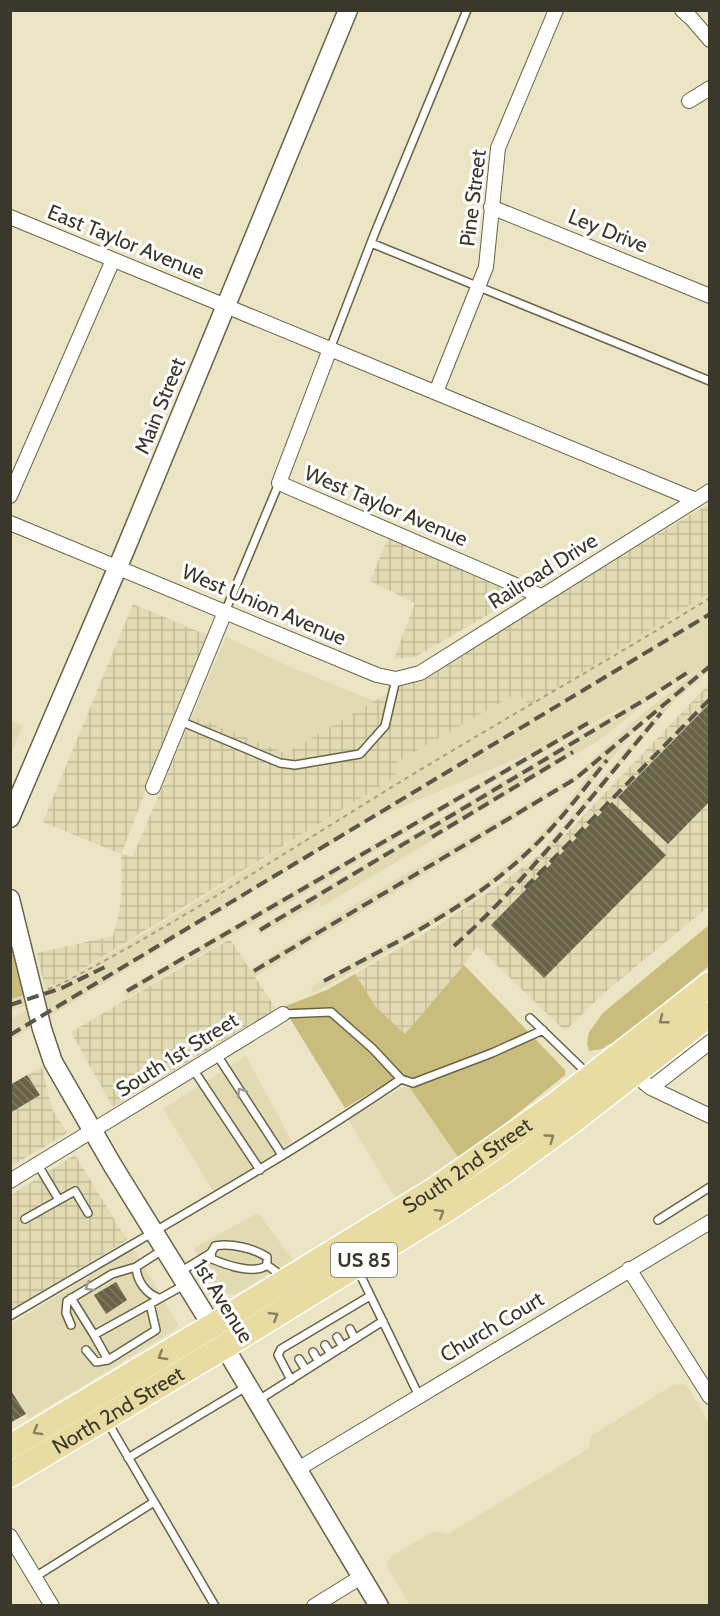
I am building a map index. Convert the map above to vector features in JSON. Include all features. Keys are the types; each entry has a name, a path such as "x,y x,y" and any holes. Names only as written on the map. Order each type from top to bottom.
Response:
{"highway":[{"name":"South 2nd Street","path":"218,1336 287,1280 441,1185 591,1077 633,1072 710,984"},
{"name":"South 2nd Street","path":"218,1336 356,1266 503,1172 710,1014"},
{"name":"North 2nd Street","path":"10,1447 128,1369 218,1336"},
{"name":"North 2nd Street","path":"10,1475 105,1418 218,1336"}],"street":[{"name":"Main Street","path":"10,818 117,567 348,10"},
{"name":"Pine Street","path":"436,392 486,267 498,148 556,10"},
{"path":"682,10 710,40"},
{"path":"689,101 710,88"},
{"name":"Ley Drive","path":"491,207 710,296"},
{"name":"East Taylor Avenue","path":"10,217 225,305"},
{"path":"10,496 113,260"},
{"path":"225,305 696,500"},
{"name":"West Taylor Avenue","path":"330,349 279,483 541,596"},
{"name":"Railroad Drive","path":"396,680 420,673 710,491"},
{"name":"West Union Avenue","path":"10,523 377,675 396,680"},
{"path":"153,787 225,612"},
{"path":"11,902 34,993"},
{"name":"1st Avenue","path":"34,993 53,1062 92,1131 253,1393 379,1605"},
{"name":"South 1st Street","path":"10,1181 283,1014"},
{"path":"633,1072 710,1042"},
{"path":"633,1072 710,1116"},
{"name":"Church Court","path":"298,1469 710,1222"},
{"path":"629,1269 710,1397"},
{"path":"10,1536 52,1605"},
{"path":"314,1605 362,1577"}],"lane":[{"path":"330,349 467,10"},
{"path":"371,243 710,381"},
{"path":"225,612 279,483"},
{"path":"180,721 280,763 295,765 360,754 385,726 396,680"},
{"path":"283,1014 331,1012 373,1049 401,1079 414,1083 492,1053 543,1030"},
{"path":"530,1018 607,1094"},
{"path":"217,1055 282,1155"},
{"path":"193,1069 260,1170"},
{"path":"10,1316 260,1170 338,1122 401,1079"},
{"path":"38,1165 59,1200"},
{"path":"658,1220 710,1187"},
{"path":"25,1219 75,1191 88,1213"},
{"path":"94,1335 159,1298 211,1253 215,1246 224,1244 259,1251 267,1257 267,1265 263,1269 247,1268 212,1259 211,1253"},
{"path":"71,1325 66,1313 67,1300 112,1274 136,1267 164,1249"},
{"path":"267,1265 287,1280"},
{"path":"356,1266 419,1396"},
{"path":"136,1267 136,1276 150,1295 159,1298"},
{"path":"291,1380 278,1355 281,1349 292,1347 343,1316 370,1296"},
{"path":"71,1298 108,1360"},
{"path":"86,1350 96,1362 108,1360 156,1330 150,1304"},
{"path":"128,1458 253,1393 291,1380 383,1321"},
{"path":"350,1329 355,1339"},
{"path":"337,1337 343,1347"},
{"path":"325,1345 331,1354"},
{"path":"313,1352 319,1362"},
{"path":"119,1353 128,1369"},
{"path":"299,1359 306,1370"},
{"path":"105,1418 215,1605"},
{"path":"35,1577 154,1502"}],"path":[{"path":"34,993 57,986 129,947 710,598"}],"shaded area":[{"path":"709,504 709,593 529,705 517,693 392,765 397,776 61,982 45,988 37,953 113,936 122,891 121,854 133,856 192,716 286,753"},
{"path":"389,536 524,594 415,657 394,659 415,603 370,581"},
{"path":"709,592 709,671 673,702 525,880 522,875 660,709 643,721 532,853 474,900 372,961 313,993 311,987 472,893 529,846 558,815 598,764 576,781 481,840 254,977 250,969 380,889 574,776 641,715 701,668 651,698 604,737 321,907 319,902 259,935 257,928 638,700 607,715 126,998 123,990 532,752 375,818 11,1040 11,1019 25,1011 25,1006 11,1010 11,999 61,982 149,931 397,776 392,765 517,693 529,705"},
{"path":"133,604 207,635 121,854 43,822"},
{"path":"226,637 286,665 374,701 286,753 192,716"},
{"path":"709,684 709,906 604,993 565,1031 477,946 464,965 405,1034 376,1007 355,974 439,925 499,885 563,837"},
{"path":"11,721 23,726 11,753"},
{"path":"709,925 709,966 612,1046 609,1044 602,1049 589,1051 587,1043 589,1032 603,1013"},
{"path":"230,939 276,1009 113,1107 71,1032"},
{"path":"10,942 25,995 11,999 10,999"},
{"path":"464,965 565,1070 565,1075 460,1160 408,1085 403,1073 345,1108 283,1007 327,990 355,974 376,1007 405,1034"},
{"path":"246,1056 292,1142 214,1192 163,1109"},
{"path":"42,1067 52,1109 67,1133 11,1166 10,1085"},
{"path":"408,1085 460,1160 396,1199 348,1119"},
{"path":"75,1155 127,1240 11,1310 11,1195"},
{"path":"258,1213 293,1260 234,1295 220,1292 194,1248"},
{"path":"134,1249 178,1325 175,1330 29,1418 11,1389 11,1324"},
{"path":"683,1384 689,1389 709,1423 709,1605 410,1605 386,1565 390,1557 434,1531 448,1534 588,1449 591,1436 673,1385"}],"building":[{"path":"710,703 710,801 668,844 618,797"},
{"path":"612,802 666,855 544,978 491,925"},
{"path":"27,1075 40,1095 10,1113 10,1085"},
{"path":"116,1282 127,1300 106,1314 94,1295"},
{"path":"10,1389 26,1414 10,1423"}],"railway":[{"path":"10,1035 710,614"},
{"path":"254,971 575,779 710,666"},
{"path":"260,930 690,671"},
{"path":"525,888 710,699"},
{"path":"454,946 536,863 661,713"},
{"path":"127,991 588,723"},
{"path":"432,837 573,752"},
{"path":"324,981 433,922 485,888 509,869 552,828 607,760"},
{"path":"10,1005 62,988 105,967"}]}
